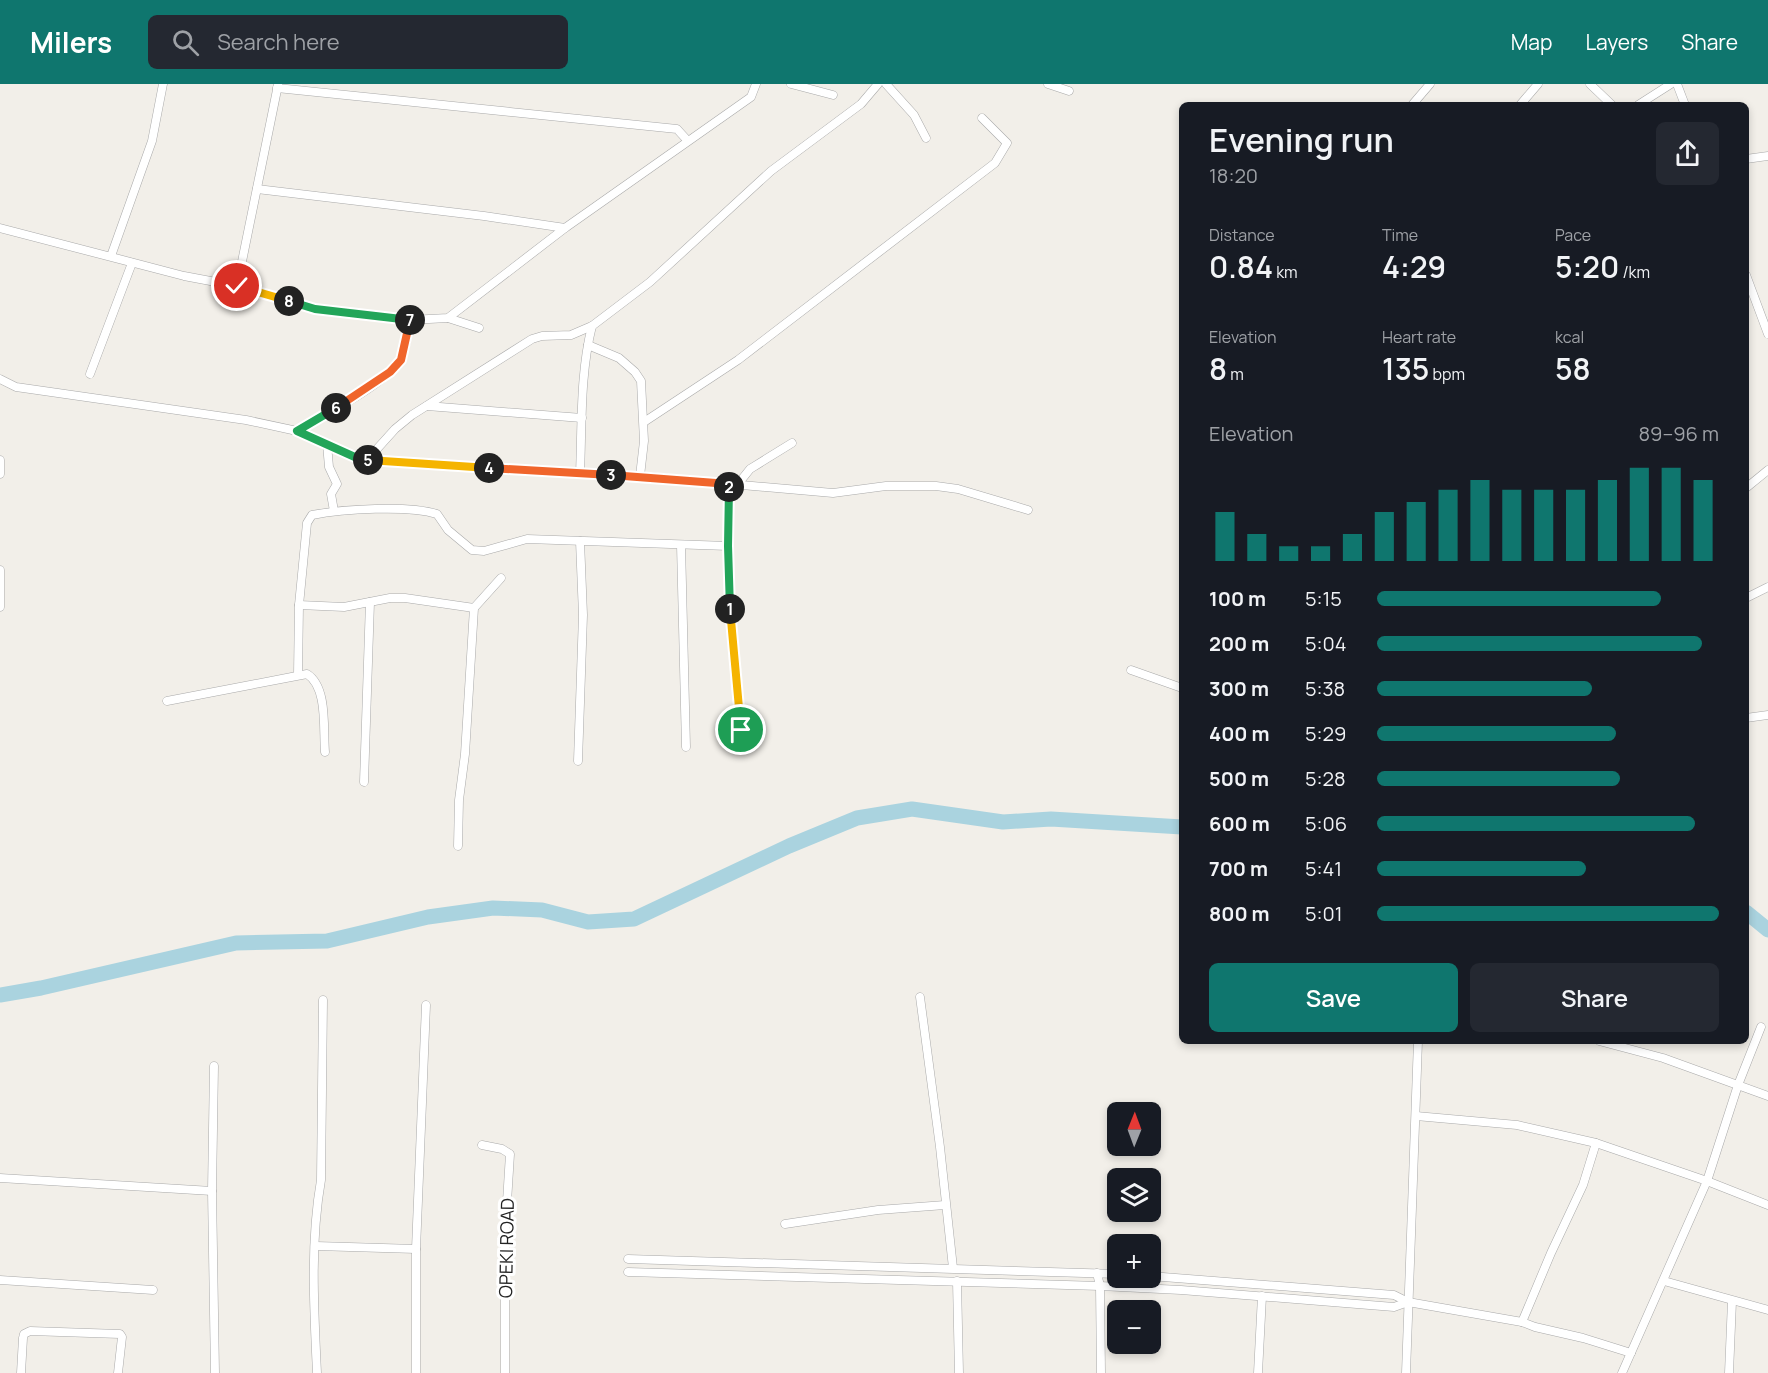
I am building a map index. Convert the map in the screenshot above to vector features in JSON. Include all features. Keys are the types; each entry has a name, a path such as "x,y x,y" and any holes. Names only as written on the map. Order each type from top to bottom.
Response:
{"street":[{"path":"111,256 152,141 163,84"},
{"path":"448,318 565,228 751,97 756,84"},
{"path":"791,84 833,95"},
{"path":"367,460 395,429 532,339 542,336 572,335 592,326 650,282 771,171 861,104 878,84"},
{"path":"886,84 914,115 926,138"},
{"path":"1048,84 1070,92"},
{"path":"1415,102 1430,84"},
{"path":"1523,102 1538,84"},
{"path":"1590,84 1609,102"},
{"path":"1643,102 1671,84"},
{"path":"1677,84 1684,102"},
{"path":"237,286 278,86 677,129 687,140"},
{"path":"644,422 738,360 995,163 1007,143 982,118"},
{"path":"1749,159 1768,156"},
{"path":"257,189 565,228"},
{"path":"0,228 184,276 237,286 315,309 410,320 448,318 479,328"},
{"path":"90,374 132,263"},
{"path":"1749,282 1766,323 1768,334"},
{"path":"297,431 350,400 390,372 401,360 410,320"},
{"path":"580,474 582,418 588,345 592,326"},
{"path":"588,345 619,358 635,372 640,381 644,422 640,476"},
{"path":"0,379 16,387 246,420 297,431 357,458 367,460 640,476 833,493 886,486 936,486 958,489 1028,510"},
{"path":"427,406 582,418"},
{"path":"741,730 732,639 728,546 734,484 750,469 792,443"},
{"path":"327,444 329,467 338,484 331,494 334,511"},
{"path":"0,460 0,474"},
{"path":"1749,486 1768,470"},
{"path":"298,675 299,605 308,518 312,515 334,511 420,510 437,514 448,530 472,550 484,551 527,539 728,546"},
{"path":"578,761 583,615 580,542"},
{"path":"681,545 686,747"},
{"path":"0,570 0,607"},
{"path":"458,846 459,800 465,754 474,608 501,578"},
{"path":"1749,596 1768,587"},
{"path":"299,605 344,607 390,598 405,598 474,608"},
{"path":"364,782 370,602"},
{"path":"1131,670 1179,687"},
{"path":"167,700 307,674 319,686 325,752"},
{"path":"1749,715 1768,715"},
{"path":"920,997 953,1268"},
{"path":"317,1373 314,1324 315,1246 317,1203 321,1180 323,1000"},
{"path":"416,1373 416,1249 426,1005"},
{"path":"1622,1373 1707,1181 1738,1085 1761,1027"},
{"path":"1406,1373 1418,1044"},
{"path":"1610,1044 1663,1058 1768,1096"},
{"path":"214,1066 212,1191 215,1373"},
{"path":"1416,1116 1517,1125 1596,1143 1707,1181 1768,1205"},
{"path":"1522,1322 1583,1185 1596,1143"},
{"name":"OPEKI ROAD","path":"482,1145 502,1149 510,1154 505,1234 505,1373"},
{"path":"0,1178 212,1191"},
{"path":"785,1224 878,1210 945,1205"},
{"path":"315,1246 416,1249"},
{"path":"628,1259 1107,1273"},
{"path":"628,1272 1100,1286 1394,1307 1408,1302"},
{"path":"1097,1273 1100,1286 1101,1373"},
{"path":"1161,1277 1394,1295 1408,1302 1522,1322 1631,1353"},
{"path":"0,1280 153,1290"},
{"path":"957,1281 959,1373"},
{"path":"1664,1281 1768,1310"},
{"path":"1258,1373 1262,1296"},
{"path":"1729,1373 1732,1300"},
{"path":"21,1373 23,1338 24,1334 30,1331 120,1334 122,1337 118,1373"}],"waterway":[{"path":"0,995 41,988 236,943 327,941 428,917 493,908 542,910 588,922 634,919 789,846 857,818 912,809 1003,822 1051,819 1179,827"},
{"path":"1749,914 1768,930"}],"route":[{"path":"237,286 315,309 410,320 401,360 390,372 350,400 297,431 357,458 729,484 728,546 732,639 741,730"}]}
